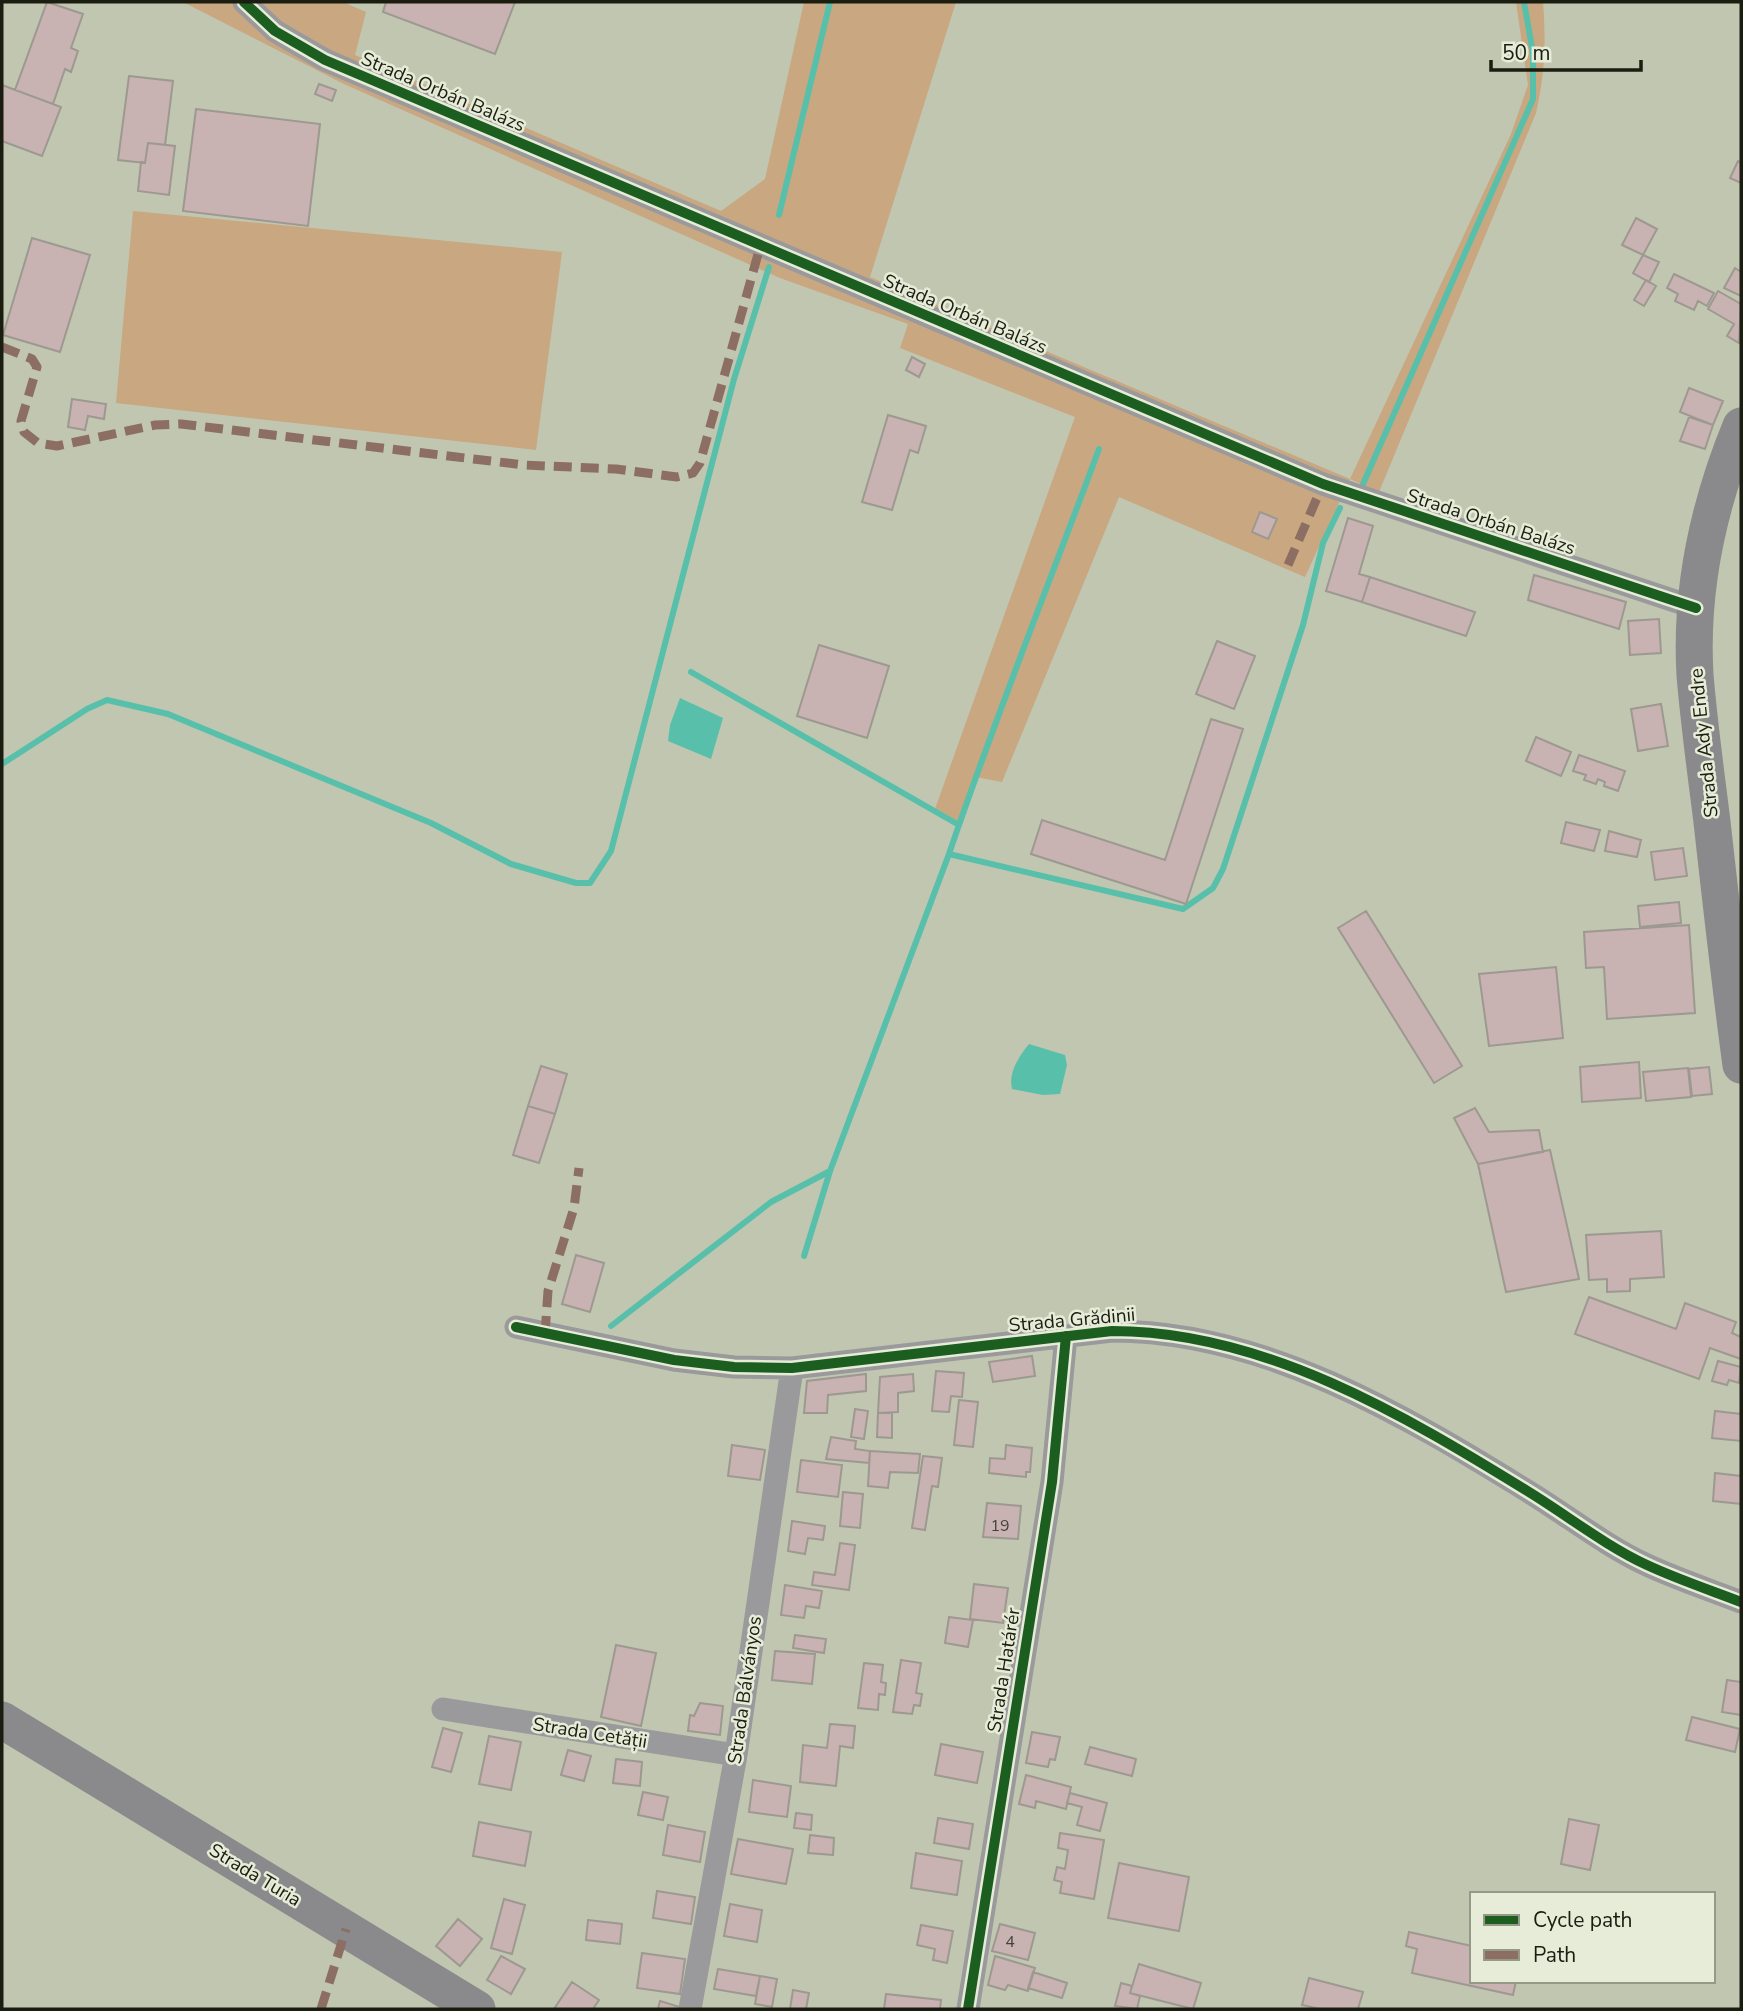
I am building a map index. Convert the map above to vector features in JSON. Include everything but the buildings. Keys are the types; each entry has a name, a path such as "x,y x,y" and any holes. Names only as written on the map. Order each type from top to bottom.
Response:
{"main road":[{"name":"Strada Ady Endre","path":"1741,426 1718,488 1700,565 1695,674 1741,1065"},
{"name":"Strada Turia","path":"2,1720 477,2009"}],"street":[{"name":"Strada Orbán Balázs","path":"244,2 275,31 317,57 1323,484 1696,608"},
{"name":"Strada Grădinii","path":"516,1328 674,1360 734,1367 792,1368 1112,1331 1168,1334 1239,1350 1307,1373 1349,1391 1469,1455 1646,1564 1741,1602"},
{"name":"Strada Határér","path":"968,2009 1052,1482 1066,1336"},
{"name":"Strada Bálványos","path":"690,2009 736,1755 792,1368"},
{"name":"Strada Cetății","path":"443,1709 736,1755"}],"shaded area":[{"path":"183,2 343,2 366,12 355,55 721,211 765,179 804,2 956,2 870,277 1350,479 1305,577 1119,497 1002,782 976,777 962,823 935,809 1075,417 900,348 908,324 780,278 344,84"},
{"path":"1516,2 1543,2 1544,57 1536,113 1379,492 1350,479 1511,134 1528,85"},
{"path":"133,211 562,252 536,450 116,403"}],"water":[{"path":"680,698 723,718 711,759 668,741 670,725"},
{"path":"1029,1044 1065,1055 1067,1065 1060,1094 1043,1095 1012,1089 1013,1071"}],"waterway":[{"path":"779,215 830,2"},
{"path":"1363,484 1533,99 1533,53 1524,2"},
{"path":"2,764 87,709 107,700 168,714 431,823 511,864 576,883 590,883 611,851 734,379 769,267"},
{"path":"949,854 1003,702 1099,449"},
{"path":"804,1256 830,1171 949,854 1183,909 1213,888 1223,869 1303,625 1323,543 1340,508"},
{"path":"691,672 959,825"},
{"path":"611,1326 771,1202 830,1171"}],"marked path":[{"path":"2,347 32,359 37,367 21,421 24,432 38,443 57,446 155,425 181,424 524,465 616,469 677,477 693,473 700,463 760,247"},
{"path":"1288,565 1323,484"},
{"path":"545,1334 548,1291 574,1208 579,1168"},
{"path":"321,2009 346,1929"}],"cycle path":[{"path":"244,2 275,31 325,60 1323,484 1696,608"},
{"path":"516,1327 674,1360 734,1367 792,1368 1112,1331 1168,1335 1224,1345 1278,1362 1382,1407 1481,1463 1632,1557 1670,1575 1741,1602"},
{"path":"968,2009 1052,1482 1066,1336"}]}
